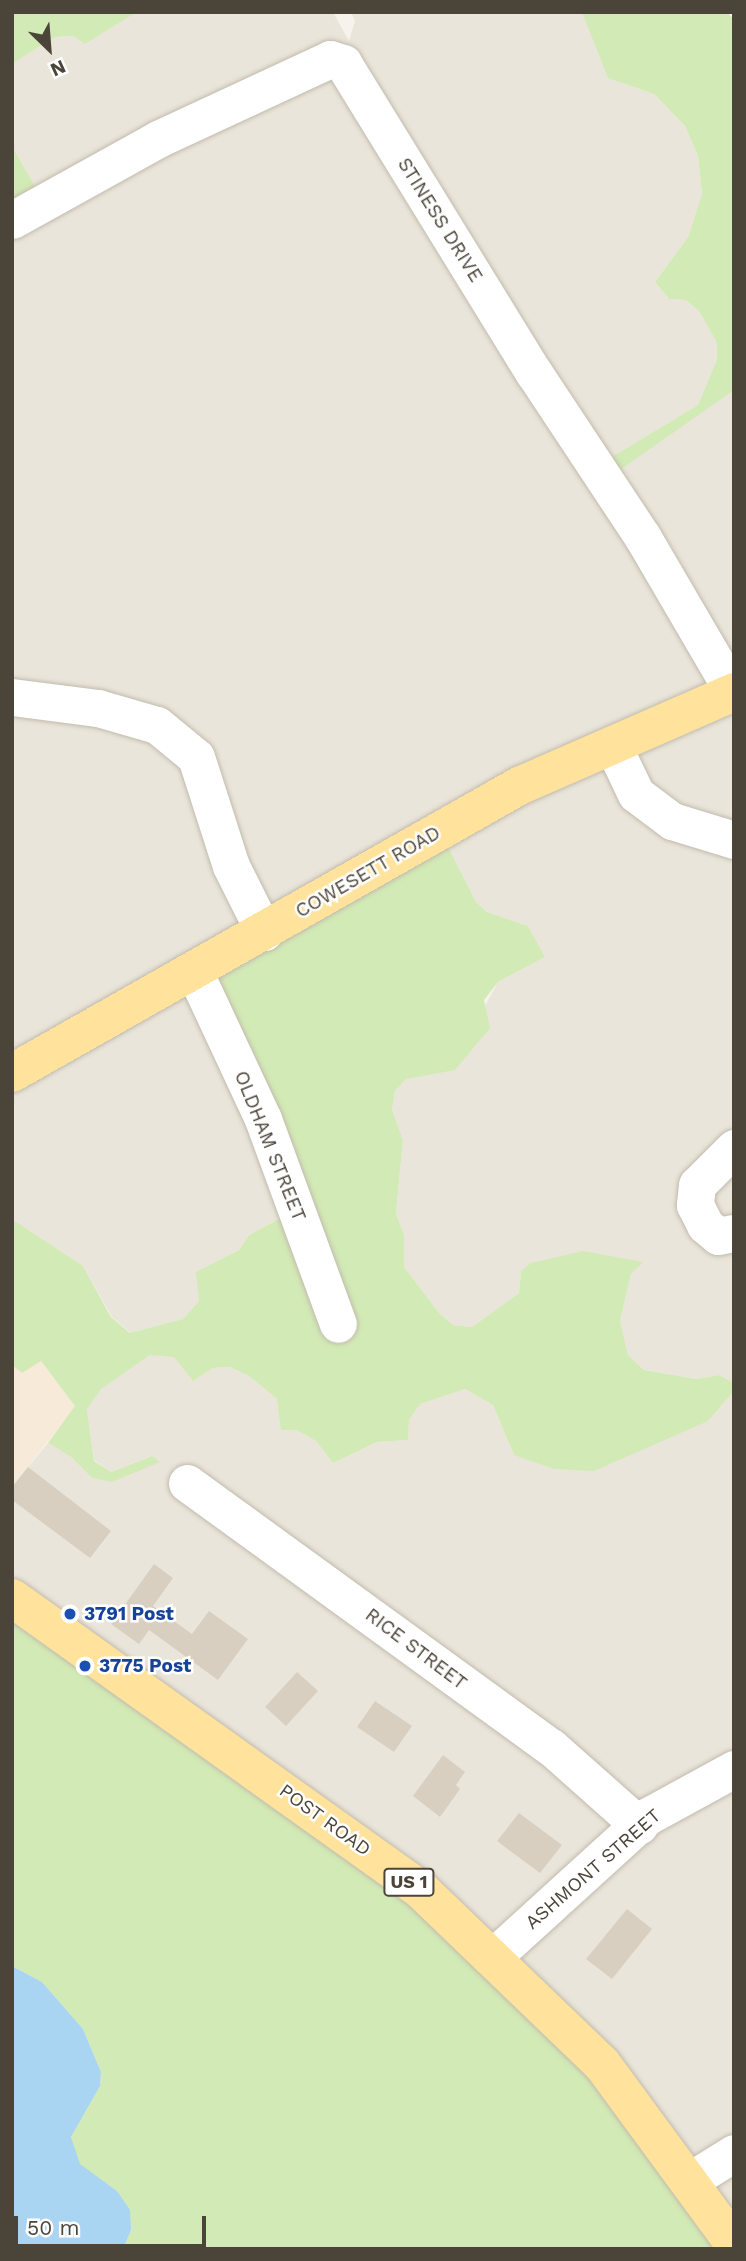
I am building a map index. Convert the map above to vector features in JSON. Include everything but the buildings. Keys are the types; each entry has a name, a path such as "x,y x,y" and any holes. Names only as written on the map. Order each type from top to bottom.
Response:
{"main road":[{"name":"COWESETT ROAD","path":"12,1073 519,786 733,692"},
{"name":"POST ROAD","path":"12,1598 421,1891 494,1956 602,2064 734,2244"}],"street":[{"name":"STINESS DRIVE","path":"12,220 158,139 330,59 343,63 534,373 642,536 733,692"},
{"path":"12,697 98,708 157,725 196,757 231,866 264,932"},
{"path":"613,746 636,794 672,821 734,840"},
{"name":"OLDHAM STREET","path":"194,971 262,1119 338,1324"},
{"path":"734,1148 696,1185 695,1205 705,1225 718,1236 734,1233"},
{"name":"RICE STREET","path":"187,1483 551,1747 639,1825"},
{"name":"ASHMONT STREET","path":"494,1956 639,1825 734,1769"},
{"path":"689,2181 734,2153"}],"shaded area":[{"path":"137,12 333,12 349,41 355,21 351,12 582,12 622,83 654,94 685,126 698,156 702,194 688,237 655,282 669,299 686,300 699,311 717,343 717,359 698,405 600,464 734,390 734,1383 719,1375 697,1379 644,1370 628,1355 620,1321 631,1274 642,1262 521,1271 519,1293 472,1327 453,1325 440,1314 404,1267 404,1235 396,1213 403,1140 392,1110 395,1091 406,1079 450,1069 498,982 545,957 528,926 487,912 476,902 442,835 296,1210 249,1235 239,1250 197,1272 199,1301 183,1319 131,1333 112,1317 83,1266 12,1219 12,195 21,213 44,202 12,146 12,64 55,37 73,36 85,44"},
{"path":"150,1355 174,1356 193,1381 213,1368 230,1367 249,1376 277,1399 296,1430 316,1441 333,1463 377,1442 408,1440 409,1420 420,1404 465,1389 493,1405 514,1455 708,1421 734,1391 734,2245 12,1596 12,1487 48,1443 71,1457 92,1478 112,1482 151,1456 111,1472 94,1460 87,1409 100,1389"},
{"path":"40,1360 76,1406 12,1487 12,1365 22,1373"}],"green space":[{"path":"12,12 137,12 85,44 73,36 55,37 12,64"},
{"path":"582,12 727,12 734,20 734,390 607,479 600,464 698,405 717,359 717,343 699,311 686,300 669,299 655,282 688,237 702,194 698,156 685,126 654,94 608,78"},
{"path":"12,146 44,202 21,213 12,195"},
{"path":"442,835 476,902 487,912 528,926 545,957 498,982 484,1000 490,1028 455,1070 406,1079 395,1091 392,1110 403,1140 396,1213 404,1235 404,1267 440,1314 453,1325 472,1327 519,1293 521,1271 531,1263 583,1251 643,1262 631,1274 620,1321 628,1355 644,1370 697,1379 719,1375 734,1383 734,1391 708,1421 594,1471 554,1469 514,1455 493,1405 465,1389 420,1404 409,1420 408,1440 377,1442 333,1463 316,1441 296,1430 281,1430 277,1399 249,1376 230,1367 213,1368 193,1381 174,1357 150,1355 101,1389 87,1409 94,1461 111,1472 152,1456 160,1462 112,1482 92,1478 71,1457 48,1443 75,1406 41,1361 22,1373 12,1365 12,1219 83,1266 111,1317 130,1333 183,1319 199,1301 196,1272 239,1250 249,1235 296,1210 201,976"},
{"path":"12,1596 495,1964 734,2249 123,2249 131,2230 117,2191 79,2164 71,2137 100,2086 101,2072 83,2029 42,1982 12,1966"}],"water":[{"path":"12,1966 42,1982 83,2029 101,2072 100,2086 71,2137 80,2164 117,2191 130,2210 131,2230 123,2249 12,2249"}],"place":[{"name":"3791 Post","path":"70,1614"},
{"name":"3775 Post","path":"85,1666"}]}
